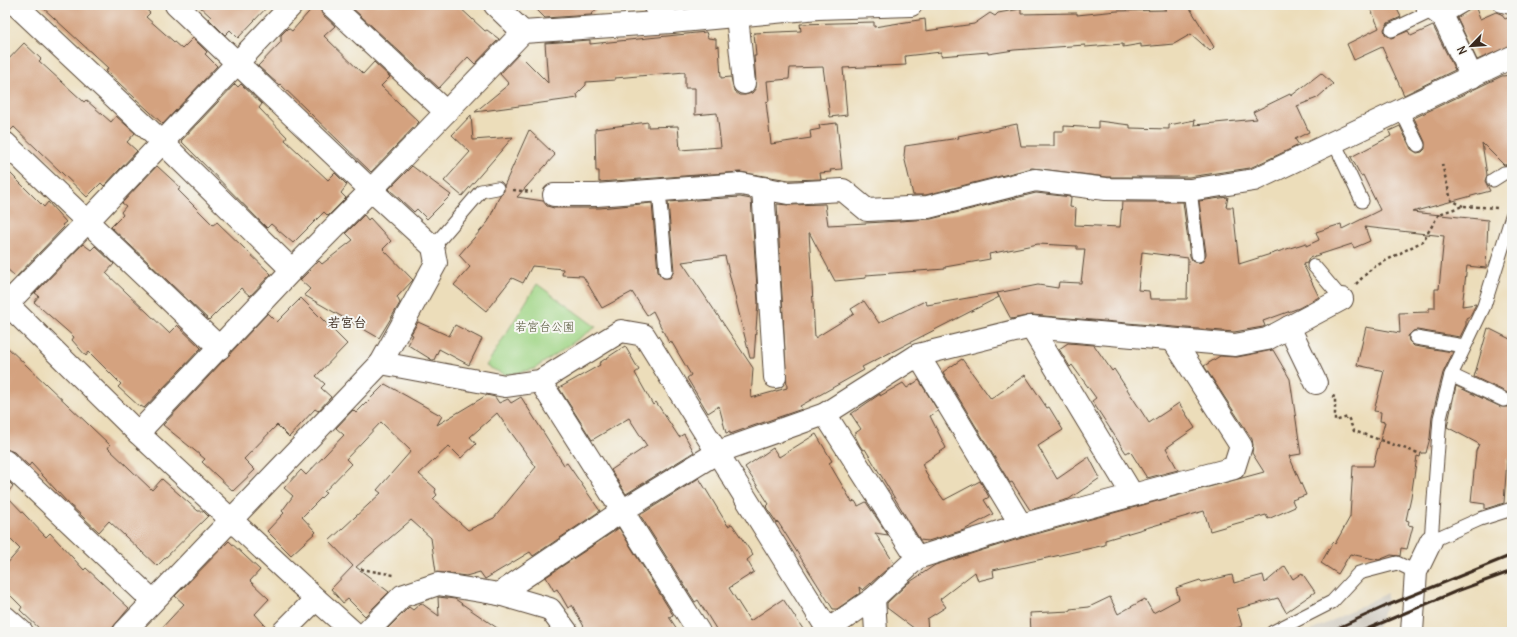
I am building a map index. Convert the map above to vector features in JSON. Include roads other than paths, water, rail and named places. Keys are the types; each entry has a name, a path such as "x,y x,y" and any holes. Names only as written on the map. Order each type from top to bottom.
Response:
{"street":[{"path":"16,5 161,141 292,270"},
{"path":"124,632 381,363 436,263 433,247 176,5"},
{"path":"292,5 161,141 88,221 6,304 138,433 353,632"},
{"path":"331,5 446,112"},
{"path":"495,5 524,32"},
{"path":"654,5 672,22"},
{"path":"138,433 220,348 292,270 524,32 672,22 816,7 911,5"},
{"path":"1435,11 1472,76"},
{"path":"737,16 744,83"},
{"path":"554,195 596,195 741,184 788,193 843,190 867,210 928,207 1035,180 1106,189 1190,190 1254,180 1512,57"},
{"path":"5,143 220,348"},
{"path":"763,188 775,377"},
{"path":"499,594 622,511 718,452 825,414 918,355 1030,328 1235,345 1267,339 1342,299"},
{"path":"1289,327 1316,383"},
{"path":"1030,328 1132,494"},
{"path":"381,363 506,386 540,381 621,331 644,335 718,452 827,631 874,598 917,558 1021,525 1132,494 1234,468 1242,446 1173,340"},
{"path":"918,355 1021,525"},
{"path":"540,381 699,632"},
{"path":"825,414 917,558"},
{"path":"5,460 153,601"},
{"path":"1412,632 1416,572 1431,541"},
{"path":"368,632 402,596 438,584 499,594 550,609 566,632"},
{"path":"874,598 876,632"},
{"path":"282,632 316,599"},
{"path":"5,617 22,632"}],"lane":[{"path":"1392,30 1435,11 1464,5"},
{"path":"1500,5 1512,8"},
{"path":"1401,110 1418,145"},
{"path":"1334,142 1362,201"},
{"path":"1493,180 1504,173 1512,172"},
{"path":"433,247 481,191 497,188"},
{"path":"659,190 666,271"},
{"path":"1190,190 1198,256"},
{"path":"1510,214 1484,306 1451,374 1440,418 1431,541 1480,520 1512,509"},
{"path":"1314,266 1342,299"},
{"path":"1416,338 1464,346"},
{"path":"1451,374 1504,400"},
{"path":"1273,632 1332,602 1359,573 1397,563 1416,572"}],"waterway":[{"path":"1508,632 1512,629"}],"railway":[{"path":"1329,632 1386,606 1512,555"},
{"path":"1360,632 1457,591 1512,571"}],"district":[{"name":"若宮台","path":"347,322"}],"park label":[{"name":"若宮台公園","path":"545,326"}]}
